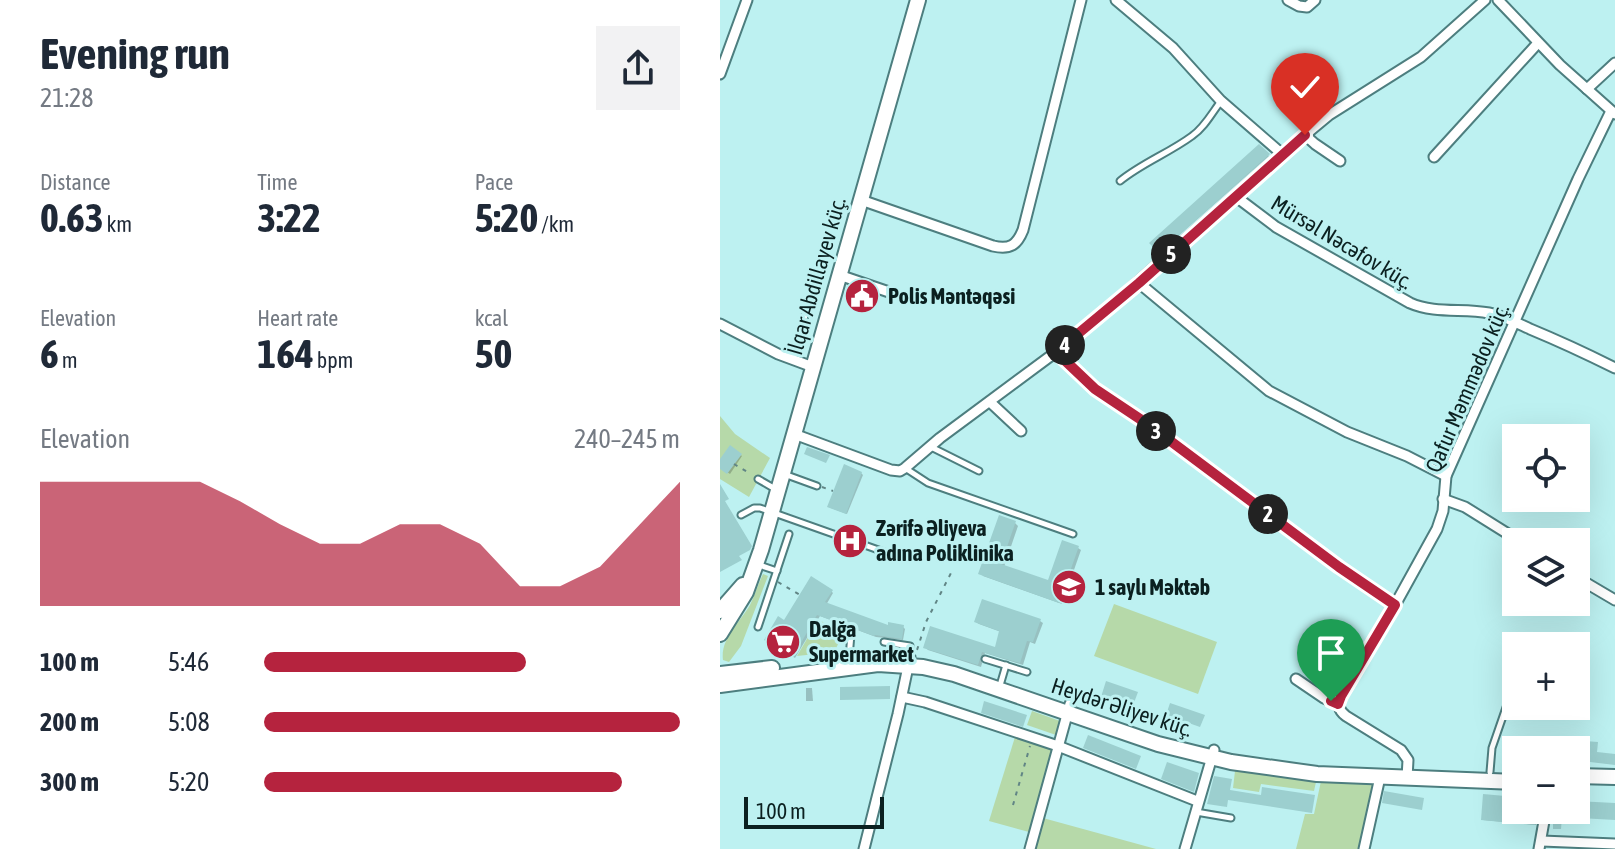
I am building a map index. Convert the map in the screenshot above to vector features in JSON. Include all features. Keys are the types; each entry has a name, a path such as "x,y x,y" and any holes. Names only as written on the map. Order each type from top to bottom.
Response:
{"main road":[{"name":"İlqar Abdillayev küç.","path":"756,564 918,0"},
{"path":"720,611 756,564"},
{"path":"720,623 740,597 756,564"},
{"path":"720,634 741,602 756,564"},
{"name":"Heydər Əliyev küç.","path":"721,681 746,671 886,655 1161,735 1212,754 1283,770 1380,777 1502,772"},
{"name":"Heydər Əliyev küç.","path":"721,681 911,660 940,662 1069,708"},
{"path":"720,667 746,671"},
{"name":"Heydər Əliyev küç.","path":"1212,754 1502,781"},
{"path":"1590,776 1615,777"},
{"path":"1590,784 1615,785"}],"street":[{"path":"720,74 747,0"},
{"path":"861,200 993,246 1015,245 1023,230 1081,0"},
{"path":"1116,0 1173,48 1221,101 1282,154"},
{"path":"1288,0 1307,7 1315,0"},
{"path":"794,434 891,470 905,468 1056,352 1139,283 1305,135 1345,104 1421,57 1485,0"},
{"path":"1498,0 1538,43 1613,113"},
{"path":"1434,157 1538,43"},
{"path":"1587,89 1615,63"},
{"name":"Qafur Məmmədov küç.","path":"1338,704 1441,520 1446,476 1578,179 1613,113"},
{"path":"1305,135 1340,161"},
{"name":"Mürsəl Nəcəfov küç.","path":"1235,196 1276,227 1420,308 1486,312 1566,344 1615,368"},
{"path":"839,275 889,292"},
{"path":"1139,283 1269,391 1347,432 1407,456 1446,476"},
{"path":"720,324 792,360 813,367"},
{"path":"1056,352 1095,389"},
{"path":"990,402 1021,431"},
{"path":"1149,425 1339,567 1395,605"},
{"path":"1443,499 1465,507 1502,530"},
{"path":"1590,585 1615,600"},
{"path":"864,849 911,660"},
{"path":"1296,679 1338,704 1346,716 1401,750 1408,760 1408,774"},
{"path":"902,697 1058,746 1197,801"},
{"path":"1030,849 1069,708"},
{"path":"1185,849 1212,754"},
{"path":"1364,849 1380,777"},
{"path":"1544,824 1540,845 1615,844"}],"lane":[{"path":"1120,181 1136,168 1192,137 1221,101"},
{"path":"792,360 809,302"},
{"path":"930,446 979,471"},
{"path":"905,468 928,483 1073,534"},
{"path":"783,473 817,486"},
{"path":"758,479 778,490"},
{"path":"741,515 754,508 772,512 887,553"},
{"path":"758,627 789,534"},
{"path":"756,564 777,571"},
{"path":"849,658 851,634"},
{"path":"884,642 910,646 911,660"},
{"path":"985,659 1027,672"},
{"path":"1001,682 1006,665"},
{"path":"1490,772 1492,748 1502,719"},
{"path":"1195,811 1231,818"}],"path":[{"path":"1095,389 1149,425"},
{"path":"734,464 758,479"},
{"path":"817,486 833,491"},
{"path":"911,660 952,571"},
{"path":"774,580 800,595"},
{"path":"1013,805 1032,737"}],"green space":[{"path":"720,416 735,434 770,458 749,497 720,479"},
{"path":"763,574 768,576 741,646 729,662 723,660 728,638 750,605"},
{"path":"1114,604 1217,642 1198,694 1094,656"},
{"path":"818,620 845,631 834,652 797,656"},
{"path":"1032,711 1060,721 1056,735 1027,725"},
{"path":"1015,737 1052,749 1029,832 989,821"},
{"path":"1235,771 1316,782 1314,791 1261,784 1259,792 1233,788"},
{"path":"1321,781 1376,781 1359,849 1296,849 1305,814 1314,814"},
{"path":"1043,818 1156,849 1035,849"}],"building":[{"path":"1259,144 1270,154 1159,253 1149,243"},
{"path":"730,445 742,454 727,474 720,469 720,459"},
{"path":"807,447 830,455 826,463 804,454"},
{"path":"844,464 862,472 846,514 827,507"},
{"path":"720,484 729,499 725,501 752,546 739,556 742,560 720,572"},
{"path":"999,515 1016,521 1001,564 1048,580 1062,540 1079,546 1059,603 978,574"},
{"path":"811,576 833,590 825,602 888,625 888,622 904,625 902,639 874,636 817,615 793,657 764,640 778,616 784,620"},
{"path":"982,599 1041,619 1033,642 1027,641 1020,663 982,652 978,665 923,648 930,626 995,647 999,631 974,622"},
{"path":"1106,681 1138,692 1132,708 1101,697"},
{"path":"890,686 890,699 840,700 840,687"},
{"path":"984,701 1027,715 1023,727 981,713"},
{"path":"1170,703 1205,715 1200,727 1166,715"},
{"path":"1088,735 1141,756 1136,769 1083,748"},
{"path":"1590,741 1598,742 1597,752 1615,754 1615,765 1590,762"},
{"path":"1167,762 1199,773 1194,792 1161,779"},
{"path":"1214,776 1232,779 1230,790 1261,795 1262,787 1315,795 1312,813 1228,800 1227,807 1207,804"},
{"path":"1384,791 1424,798 1422,810 1382,803"},
{"path":"1483,794 1502,796 1502,822 1481,820"},
{"path":"1590,802 1615,803 1615,820 1590,819"},
{"path":"1553,824 1561,824 1561,829 1553,829"}],"place":[{"name":"Polis Məntəqəsi","path":"862,296"},
{"name":"Zərifə Əliyeva adına Poliklinika","path":"850,541"},
{"name":"1 saylı Məktəb","path":"1069,587"},
{"name":"Dalğa Supermarket","path":"783,642"}],"route":[{"path":"1305,135 1139,283 1056,352 1095,389 1395,605 1338,704 1331,701"}]}
